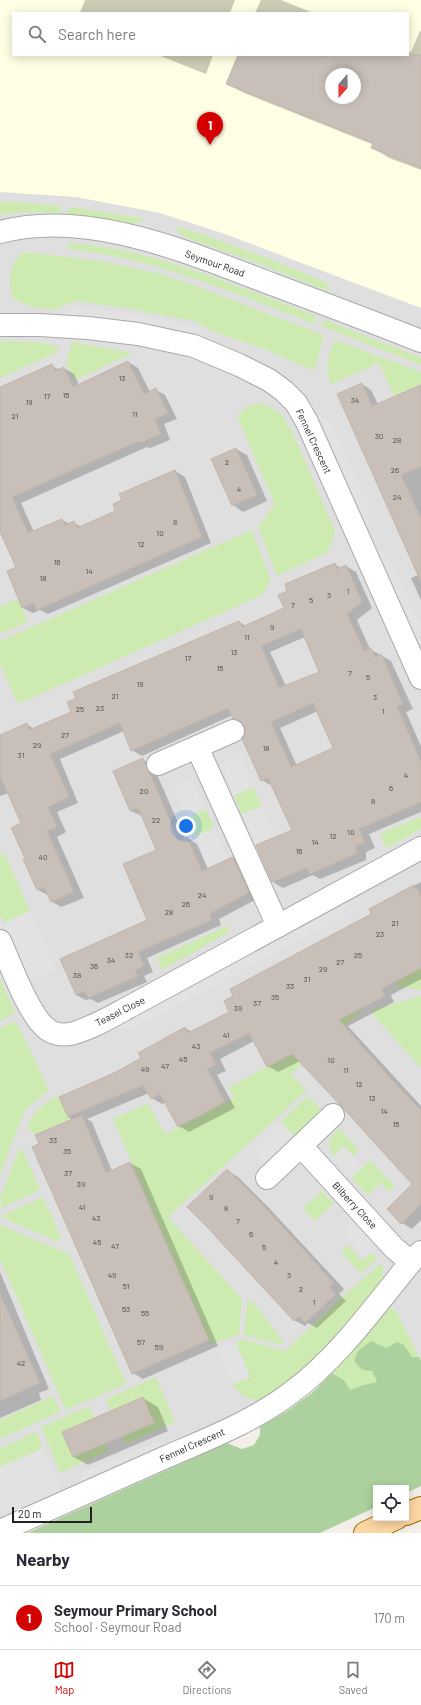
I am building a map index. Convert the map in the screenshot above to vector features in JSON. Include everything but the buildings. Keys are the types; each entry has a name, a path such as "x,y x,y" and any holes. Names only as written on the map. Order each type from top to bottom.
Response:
{"main road":[{"path":"409,1513 421,1508"},
{"path":"365,1533 391,1521"}],"street":[{"name":"Seymour Road","path":"0,232 42,225 63,226 102,230 153,241 248,275 421,341"},
{"name":"Fennel Crescent","path":"0,325 40,325 88,328 138,334 194,346 239,364 269,380 284,391 296,403 307,422 421,678"},
{"path":"158,764 233,731"},
{"path":"197,747 278,926"},
{"name":"Teasel Close","path":"0,941 35,1016 48,1030 60,1034 70,1034 111,1016 421,848"},
{"path":"267,1178 333,1115"},
{"name":"Bilberry Close","path":"301,1146 394,1248 416,1257"},
{"name":"Fennel Crescent","path":"0,1531 250,1419 273,1406 310,1378 339,1348 416,1257"}],"shaded area":[{"path":"0,0 421,0 421,1361 396,1311 374,1293 335,1339 260,1402 237,1414 0,1519"},
{"path":"0,0 421,0 421,308 222,233 160,213 76,197 0,192"},
{"path":"76,307 147,316 194,327 209,340 147,327 59,315"},
{"path":"314,413 330,421 371,511 366,529"},
{"path":"372,545 389,556 421,629 421,654"},
{"path":"240,756 253,787 234,795 221,765"},
{"path":"192,779 206,809 186,818 173,787"},
{"path":"262,806 275,837 256,845 242,814"},
{"path":"214,828 228,859 208,868 195,836"},
{"path":"351,901 340,918 133,1029 113,1027"},
{"path":"30,911 56,969 29,980 4,923"},
{"path":"280,1122 294,1136 265,1163 252,1148"},
{"path":"344,1146 363,1167 351,1178 332,1157"},
{"path":"354,1221 378,1246 365,1258 341,1233"},
{"path":"236,1343 250,1377 232,1384 217,1349"},
{"path":"156,1442 172,1444 76,1485 84,1472"},
{"path":"43,1448 62,1491 0,1519 0,1467"}],"green space":[{"path":"0,202 61,206 60,214 30,212 0,215"},
{"path":"71,207 140,218 143,221 128,223 68,215 68,211"},
{"path":"175,227 187,229 265,257 327,283 329,287 327,291 263,265 190,239 183,236"},
{"path":"69,243 100,246 131,252 194,270 316,316 314,324 193,278 131,260 67,249"},
{"path":"24,252 100,261 157,273 196,286 321,334 323,338 315,369 312,370 267,350 212,331 197,322 126,308 75,301 54,310 35,308 13,299 11,292 10,279 12,267"},
{"path":"325,320 421,358 421,365 321,326"},
{"path":"335,340 421,372 421,384 394,396 379,363 332,384 329,379 327,368"},
{"path":"11,341 43,343 58,348 56,353 0,378 0,342"},
{"path":"72,342 133,353 75,380 66,364"},
{"path":"254,404 266,404 283,416 296,440 335,531 328,552 277,576 258,527 275,504 237,416 246,407"},
{"path":"252,530 271,580 262,595 18,704 0,664 0,641"},
{"path":"18,599 28,622 0,634 0,604 1,606"},
{"path":"253,787 262,806 242,814 234,795"},
{"path":"206,809 214,828 195,836 186,818"},
{"path":"421,817 421,829 386,848 380,833"},
{"path":"4,853 30,911 4,923 0,915 0,855"},
{"path":"227,926 229,932 162,970 157,958"},
{"path":"421,968 421,990 398,986 395,982"},
{"path":"0,978 15,1013 0,1021"},
{"path":"421,996 421,1068 370,1011"},
{"path":"362,1007 361,1011 291,1074 306,1091 168,1217 242,1299 239,1335 210,1344 113,1119 148,1103 165,1134 192,1120 208,1104 212,1110 234,1098 229,1087 267,1067 320,1031"},
{"path":"16,1021 49,1090 25,1110 0,1176 0,1028"},
{"path":"308,1096 322,1110 294,1136 280,1122"},
{"path":"59,1097 69,1120 35,1135 27,1126 30,1121 36,1112 44,1105"},
{"path":"339,1128 359,1151 353,1156 344,1146 333,1156 331,1152 329,1144 331,1138"},
{"path":"22,1148 40,1190 2,1208 0,1198 18,1151"},
{"path":"370,1160 395,1186 389,1192 380,1183 368,1195 351,1178"},
{"path":"322,1191 334,1203 315,1221 303,1208"},
{"path":"43,1197 61,1238 56,1241 5,1219 4,1215"},
{"path":"0,1225 69,1254 126,1384 66,1410 0,1259"},
{"path":"348,1245 362,1261 372,1252 377,1259 361,1273 341,1252"},
{"path":"381,1263 383,1274 380,1285 349,1322 305,1368 287,1384 265,1398 250,1399 238,1392 232,1384 250,1377 236,1343 242,1339 285,1351"},
{"path":"250,1299 284,1343 282,1345 244,1335 247,1303"},
{"path":"390,1307 396,1311 419,1357 412,1357 404,1345 391,1345 386,1349 378,1344 372,1371 377,1382 363,1385 350,1391 344,1380 332,1373"},
{"path":"371,1341 386,1348 397,1342 404,1345 412,1357 419,1357 421,1361 421,1486 409,1492 409,1485 373,1485 373,1508 320,1533 27,1533 227,1443 242,1449 254,1445 260,1435 260,1427 289,1410 313,1392 332,1373 344,1380 350,1390 377,1382 372,1371 361,1368 357,1365 354,1360 358,1351"},
{"path":"156,1377 175,1422 126,1444 122,1436 154,1423 144,1398 111,1411 106,1399"},
{"path":"53,1396 60,1412 0,1439 0,1420"},
{"path":"89,1406 94,1419 62,1432 73,1457 105,1444 108,1451 60,1473 41,1427"},
{"path":"36,1432 43,1448 0,1467 0,1449"}],"place":[{"name":"Seymour Primary School","path":"210,145"}]}
